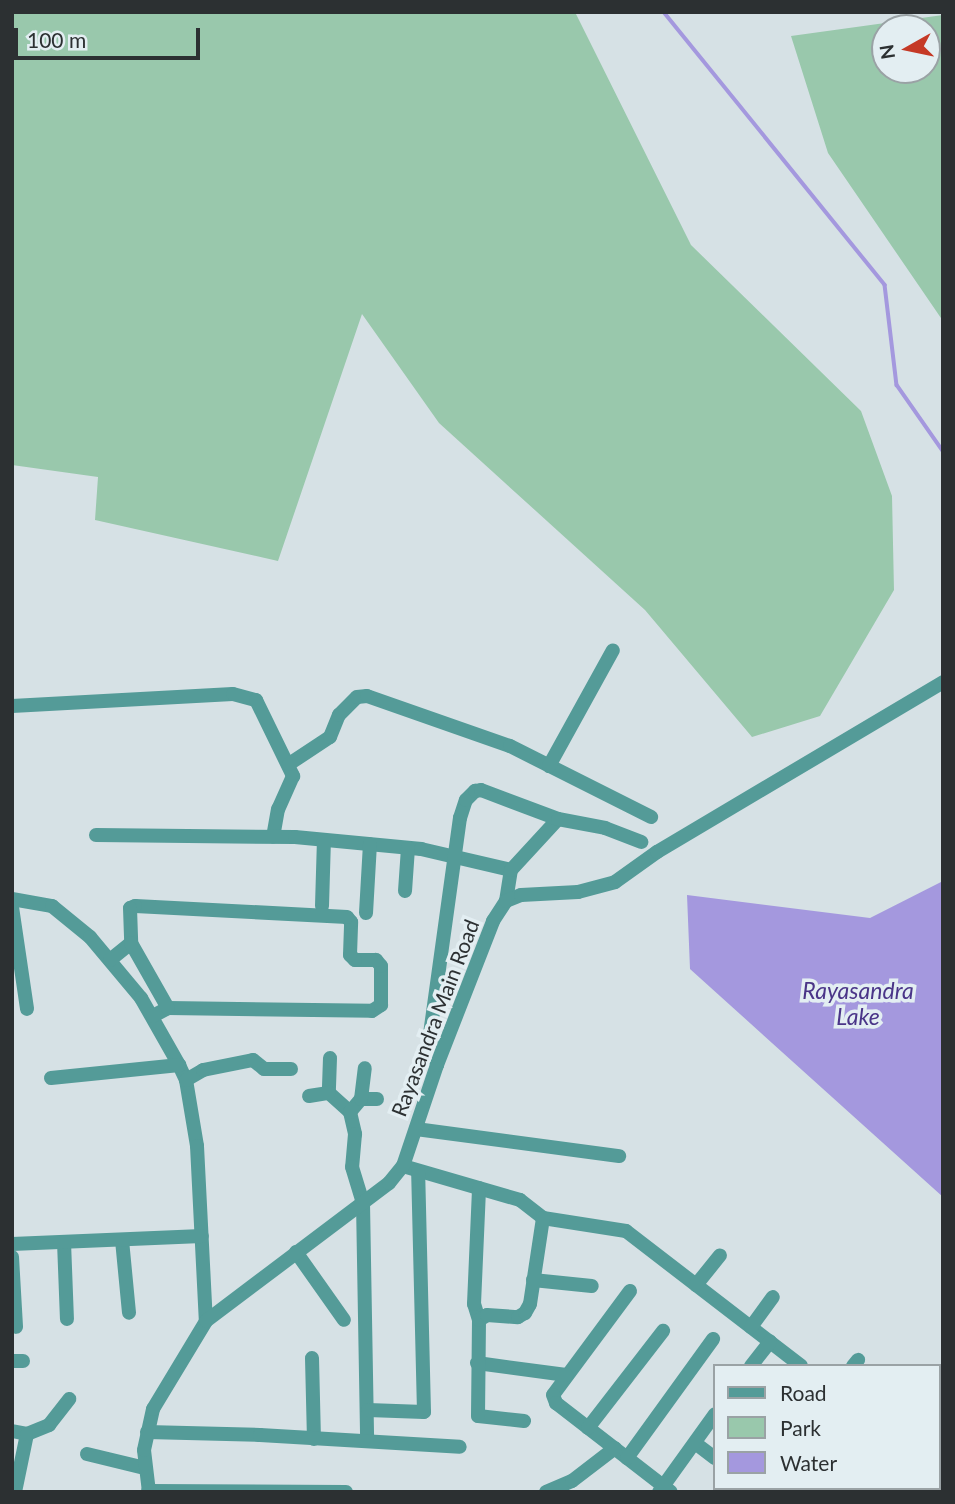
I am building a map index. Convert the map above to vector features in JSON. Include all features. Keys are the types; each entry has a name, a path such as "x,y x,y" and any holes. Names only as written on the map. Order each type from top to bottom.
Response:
{"street":[{"path":"549,766 613,650"},
{"path":"506,901 521,895 578,892 615,882 657,852 943,682"},
{"path":"12,706 245,695 256,700 293,776 278,809 273,837"},
{"path":"289,764 330,737 344,710 357,698 367,696 510,746 651,817"},
{"path":"438,1065 430,1034 460,818 466,800 475,791 481,790 558,819 605,828 641,842"},
{"path":"506,901 511,870 558,819"},
{"path":"96,835 324,840 408,848 511,870"},
{"path":"322,906 324,840"},
{"path":"366,913 370,844"},
{"path":"405,891 408,848"},
{"path":"12,899 52,905 90,937 153,1016 186,1080 197,1146 206,1321"},
{"name":"Rayasandra Main Road","path":"148,1492 145,1468 147,1432 153,1409 206,1321 389,1183 403,1166 493,921 506,901"},
{"path":"153,1016 168,1009 372,1012 381,1006 381,966 376,960 355,960 350,955 351,922 346,917 135,906 130,908 131,943 168,1009"},
{"path":"12,907 27,1009"},
{"path":"110,960 131,943"},
{"path":"330,1058 329,1093 349,1112 355,1134 352,1167 363,1203 368,1441"},
{"path":"186,1080 203,1070 253,1060 264,1069 291,1069"},
{"path":"51,1079 179,1065"},
{"path":"349,1112 361,1099 365,1068"},
{"path":"309,1096 329,1093"},
{"path":"361,1099 377,1099"},
{"path":"416,1129 619,1156"},
{"path":"403,1166 520,1200 543,1218 626,1231 798,1364"},
{"path":"368,1410 424,1412 418,1172"},
{"path":"480,1188 474,1304 479,1320 478,1416 524,1421"},
{"path":"479,1320 487,1315 518,1317 525,1312 530,1304 543,1218"},
{"path":"12,1244 202,1236"},
{"path":"122,1240 129,1313"},
{"path":"64,1242 67,1319"},
{"path":"296,1252 344,1320"},
{"path":"696,1285 720,1255"},
{"path":"12,1257 16,1327"},
{"path":"533,1280 592,1286"},
{"path":"630,1291 566,1375 553,1395 556,1403 665,1490 713,1417"},
{"path":"751,1327 774,1297"},
{"path":"588,1428 663,1331"},
{"path":"627,1458 713,1339"},
{"path":"753,1364 770,1342"},
{"path":"312,1359 314,1439"},
{"path":"477,1363 566,1375"},
{"path":"12,1432 27,1434 49,1425 69,1399"},
{"path":"147,1432 460,1447"},
{"path":"15,1492 27,1434"},
{"path":"695,1443 713,1456"},
{"path":"546,1492 572,1481 615,1448"},
{"path":"86,1454 145,1468"},
{"path":"148,1492 346,1492"}],"green space":[{"path":"12,12 575,12 691,245 861,411 892,496 894,590 820,716 752,737 645,610 439,423 362,314 278,561 95,520 98,477 12,465"},
{"path":"943,15 943,321 828,153 791,36 871,25 871,84 941,84"}],"water":[{"name":"Rayasandra Lake","path":"943,881 943,1197 690,969 687,895 870,918"}],"waterway":[{"path":"664,12 885,285 897,385 943,451"}]}
